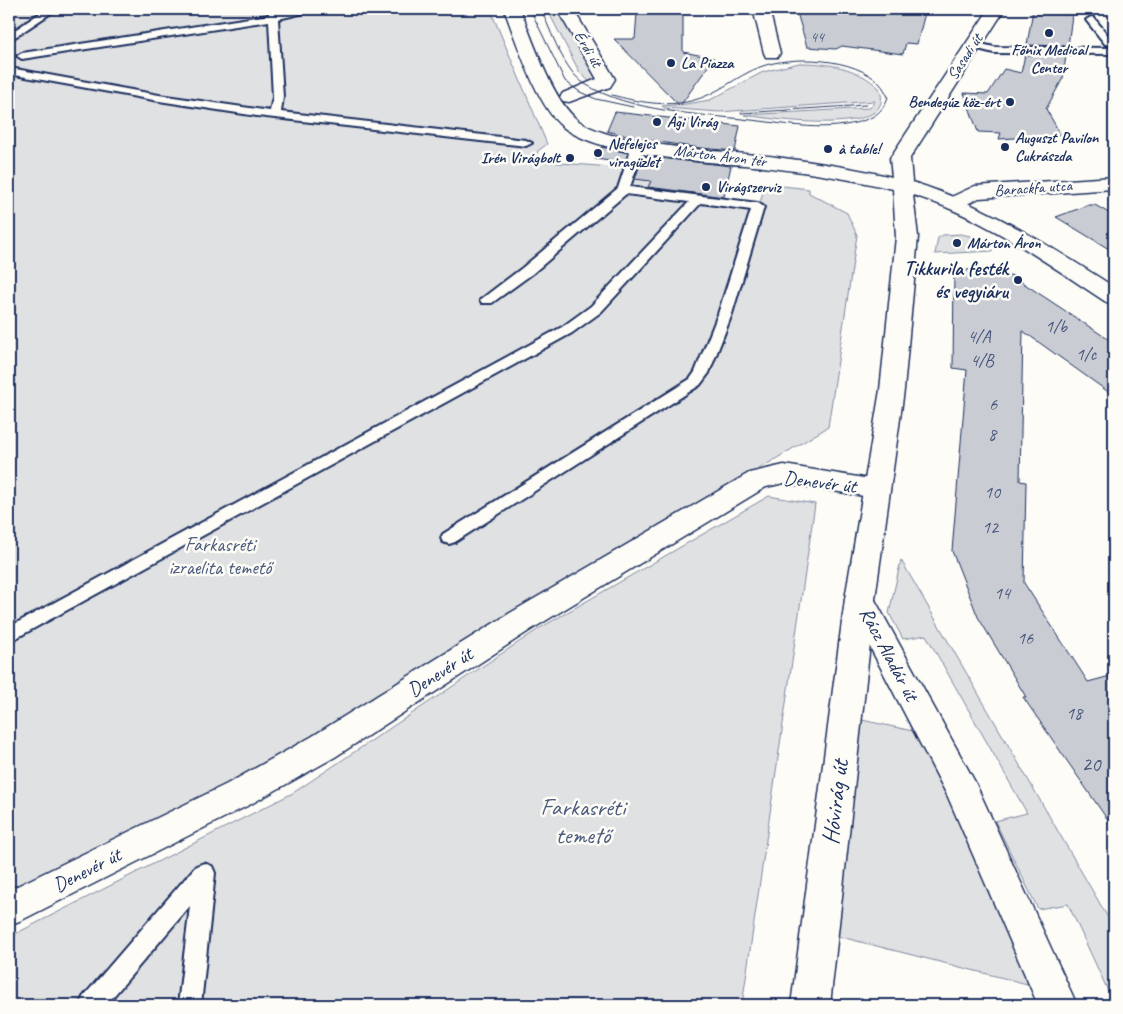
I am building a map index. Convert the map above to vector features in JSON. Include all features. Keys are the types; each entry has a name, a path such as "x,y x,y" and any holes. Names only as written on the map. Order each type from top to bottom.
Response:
{"street":[{"path":"512,9 561,100"},
{"name":"Érdi út","path":"561,100 604,83 611,78 581,40 565,9"},
{"path":"761,9 772,52"},
{"name":"Sasadi út","path":"901,186 900,158 996,9"},
{"name":"Márton Áron tér","path":"561,100 566,121 584,133 604,140 638,146 806,166 901,186 954,203 1010,230 1114,297"},
{"name":"Barackfa utca","path":"954,203 975,192 1114,183"},
{"name":"Rácz Aladár út","path":"901,186 907,237 892,390 860,599 963,792 1058,1005"},
{"name":"Denevér út","path":"9,908 239,794 323,747 521,621 758,479 784,474 876,489"},
{"name":"Hóvirág út","path":"810,1005 860,599"}],"lane":[{"path":"9,38 52,9"},
{"path":"22,56 273,13 310,9"},
{"path":"273,13 278,96 275,115"},
{"path":"1091,20 1108,42 1114,42"},
{"path":"9,45 19,50 22,56 21,61 9,72"},
{"path":"972,45 994,50 1114,51"},
{"path":"9,72 159,98 275,115 526,142"},
{"path":"487,300 527,271 623,190 638,146"},
{"path":"449,538 680,392 698,378 725,314 758,207 623,190"},
{"path":"9,635 567,330 596,309 698,200"},
{"path":"91,1005 204,873 190,1005"}],"green space":[{"name":"Farkasréti izraelita temető","path":"9,9 490,9 547,144 538,151 534,161 637,169 633,178 651,181 648,190 760,203 765,184 809,189 809,193 847,213 857,235 828,427 247,779 9,896"},
{"path":"547,9 559,9 598,80 590,82 580,73"},
{"path":"799,63 831,65 861,75 879,88 880,104 870,115 852,120 828,122 744,115 870,108 875,101 719,112 665,108 662,106 710,100 763,72"},
{"path":"961,234 970,236 993,251 935,254 938,238 943,235"},
{"name":"Farkasréti temető","path":"769,496 815,504 742,1005 9,1005 9,937 293,793 540,628"},
{"path":"901,560 1114,928 1114,1004 1068,904 1038,909 995,821 1027,813 926,635 903,639 889,613"},
{"path":"862,720 922,733 1043,988 833,935"}],"building":[{"path":"796,9 926,9 917,44 906,43 903,54 842,46 836,49 807,47"},
{"name":"Főnix Medical Center","path":"1033,10 1072,15 1068,46 1027,45"},
{"path":"637,13 683,14 683,52 714,58 680,106 614,39 635,39"},
{"path":"1025,55 1066,55 1063,78 1046,109 1061,135 999,139 1001,133 978,132 964,93 988,94 1004,69 1021,73"},
{"path":"615,112 740,126 735,151 639,139 607,131"},
{"name":"Nefelejcs viragüzlet","path":"601,147 628,153 625,163 595,159"},
{"path":"643,156 731,166 724,197 648,187 651,181 635,179"},
{"path":"1089,205 1095,205 1114,216 1114,252 1056,217"},
{"path":"995,268 1008,276 1011,275 1114,343 1114,396 1023,331 1020,481 1026,482 1024,583 1088,682 1114,675 1114,829 1023,697 1026,697 978,617 952,551 967,370 953,368 954,271"}],"tram line":[{"path":"530,9 565,81 580,92 596,99 633,107"},
{"path":"541,9 564,60 577,78 585,84 623,101 687,113 823,127 851,124 869,118 880,112 888,97 880,84 869,75 855,68 823,61 805,60 773,63 760,67 718,90 700,98 681,103 652,103 612,95"},
{"path":"741,113 866,105"}],"place":[{"name":"Főnix Medical Center","path":"1049,33"},
{"name":"La Piazza","path":"671,63"},
{"name":"Bendegúz köz-ért","path":"1010,102"},
{"name":"Ági Virág","path":"657,122"},
{"name":"Auguszt Pavilon Cukrászda","path":"1005,147"},
{"name":"à table!","path":"828,149"},
{"name":"Nefelejcs viragüzlet","path":"598,153"},
{"name":"Irén Virágbolt","path":"570,158"},
{"name":"Virágszerviz","path":"706,187"},
{"name":"Márton Áron","path":"957,243"},
{"name":"Tikkurila festék és vegyiáru","path":"1018,280"}]}
